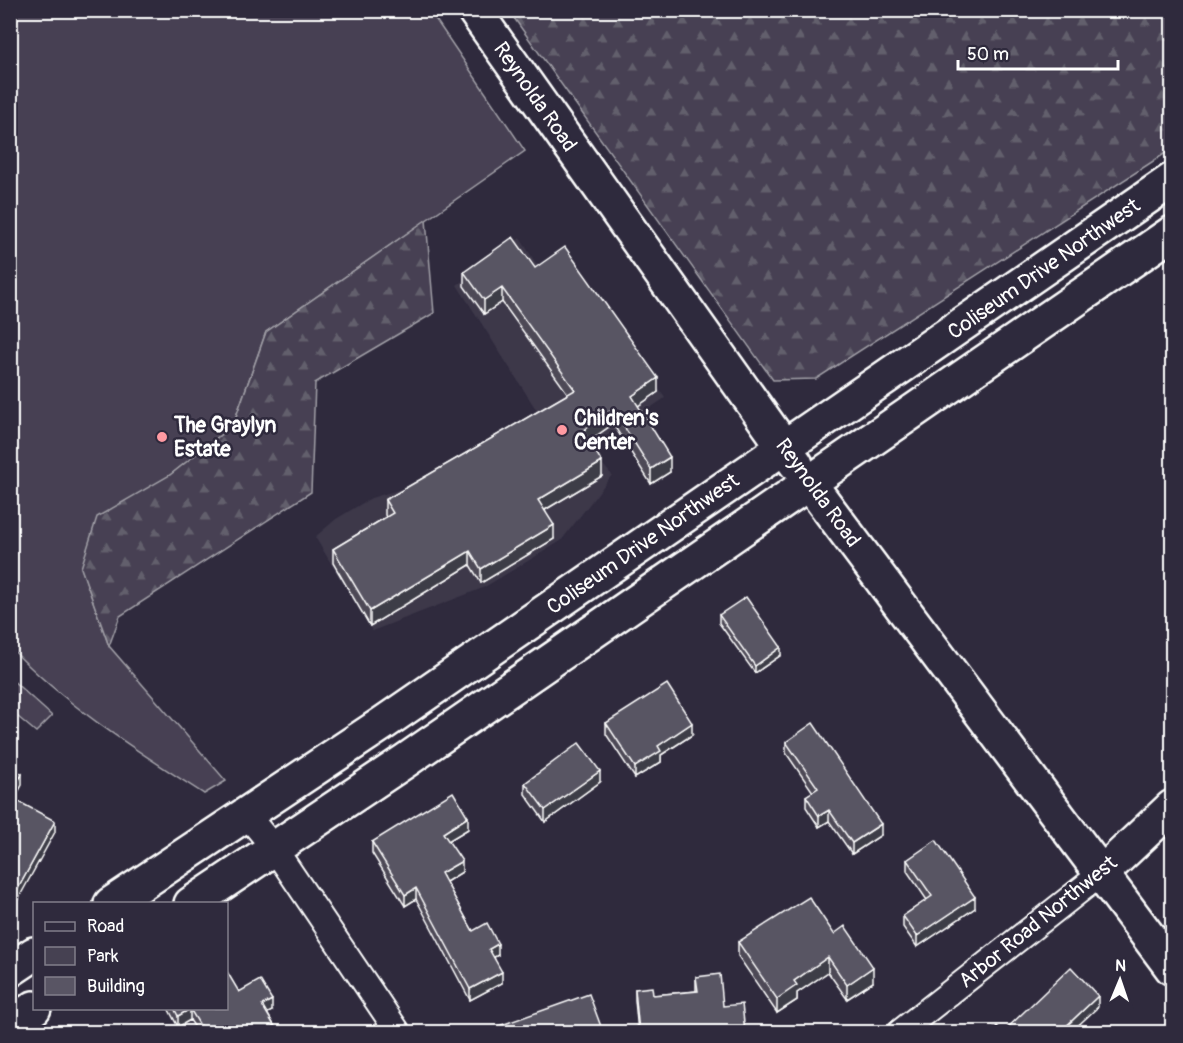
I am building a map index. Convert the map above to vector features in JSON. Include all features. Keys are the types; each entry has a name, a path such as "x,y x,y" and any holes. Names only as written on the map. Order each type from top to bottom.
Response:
{"main road":[{"name":"Reynolda Road","path":"474,10 809,483 1173,968"},
{"name":"Coliseum Drive Northwest","path":"113,902 382,724 1173,180"},
{"name":"Coliseum Drive Northwest","path":"193,902 1173,233"},
{"name":"Arbor Road Northwest","path":"1102,873 1173,807"},
{"path":"10,970 33,955"},
{"path":"10,1024 33,1009"}],"street":[{"path":"246,814 274,848 398,1032"},
{"name":"Arbor Road Northwest","path":"900,1032 1102,873"}],"shaded area":[{"name":"Children's Center","path":"520,238 539,268 567,252 665,398 589,449 612,475 561,541 483,588 372,631 315,537 336,519 371,498 425,482 537,411 457,285"}],"green space":[{"name":"The Graylyn Estate","path":"11,11 430,11 525,151 266,332 233,425 170,475 81,567 109,646 226,781 204,794 79,709 55,690 11,648"},
{"path":"509,11 1172,11 1172,149 816,379 773,380"},
{"path":"426,220 434,313 315,383 311,492 120,616 109,646 81,568 97,517 170,475 233,425 266,332"},
{"path":"11,679 52,716 36,732 11,711"}],"building":[{"name":"Children's Center","path":"513,237 535,268 565,247 658,378 632,396 670,457 651,469 613,409 583,431 602,462 538,500 554,525 481,569 470,551 370,611 333,549 393,513 385,500 575,390 502,288 484,300 464,272"},
{"path":"746,597 781,647 755,666 719,615"},
{"path":"667,684 692,723 658,746 661,751 635,767 606,723"},
{"path":"813,723 881,824 852,843 829,810 819,816 806,796 818,788 786,742"},
{"path":"579,743 600,771 545,810 525,783"},
{"path":"10,767 22,774 10,795"},
{"path":"453,792 468,817 443,833 462,861 441,873 473,931 487,923 498,944 489,949 502,972 470,989 416,888 405,895 372,842"},
{"path":"10,797 55,821 10,903"},
{"path":"936,840 975,897 917,936 903,916 932,896 907,860"},
{"path":"809,897 834,934 845,926 873,967 847,985 828,957 794,981 797,985 777,999 738,942"},
{"path":"1071,967 1098,996 1060,1032 1003,1032"},
{"path":"228,973 239,992 260,980 272,1000 262,1005 278,1032 224,1032 222,1028 213,1032 204,1032 191,1010 228,1010"},
{"path":"720,974 723,1006 742,1004 745,1032 639,1032 635,989 652,987 653,995 698,991 696,977"},
{"path":"589,994 603,1032 502,1032 499,1026"},
{"path":"175,1010 188,1010 178,1016"},
{"path":"997,1026 1003,1032 991,1032"}],"place":[{"name":"Children's Center","path":"562,430"},
{"name":"The Graylyn Estate","path":"162,437"}]}
